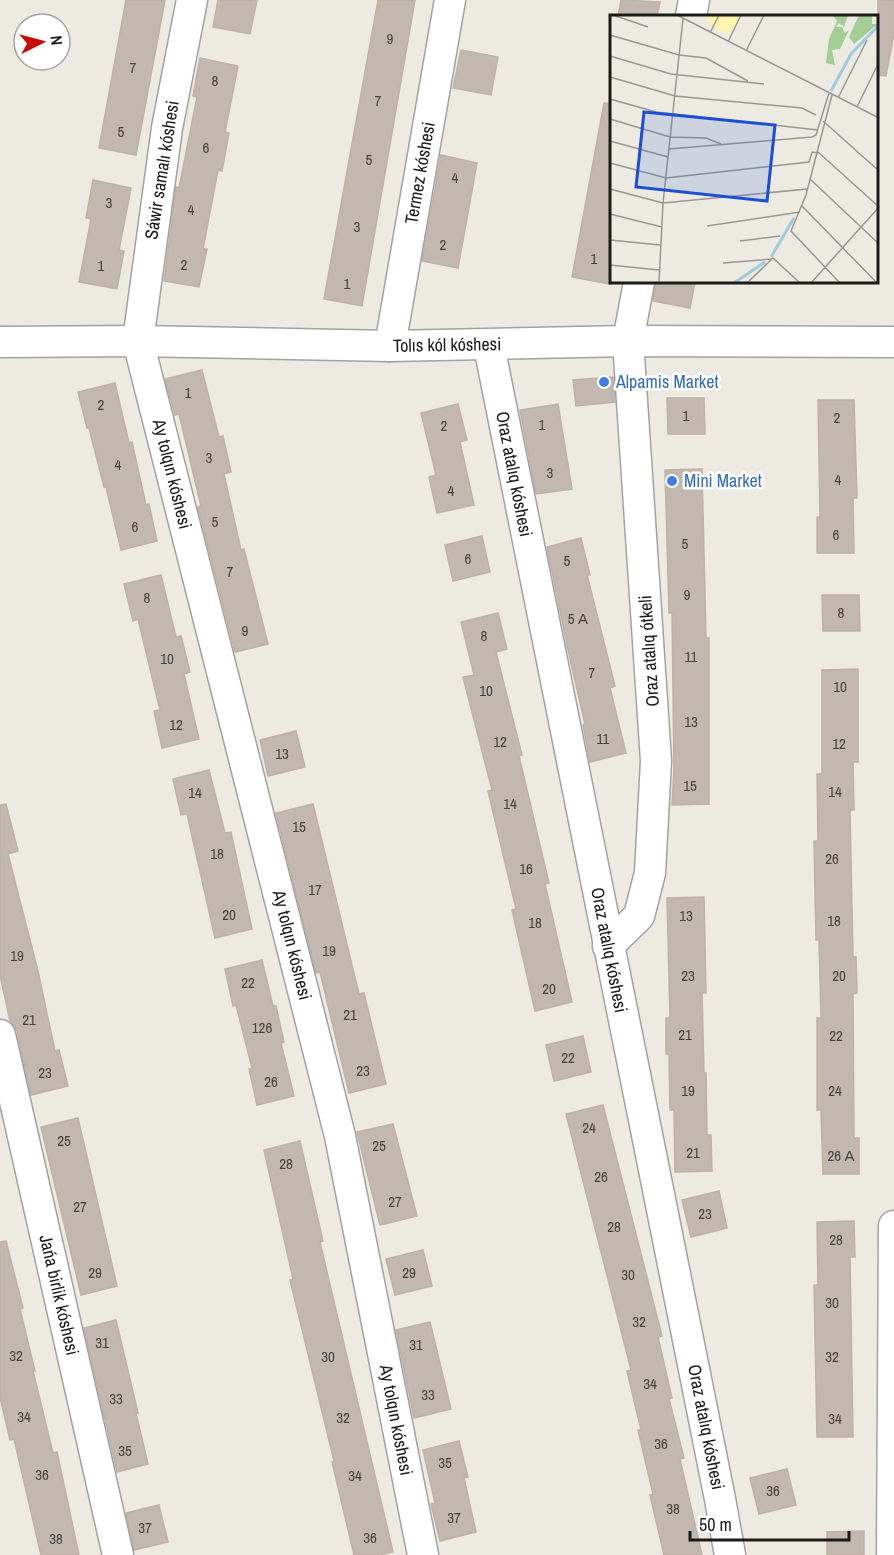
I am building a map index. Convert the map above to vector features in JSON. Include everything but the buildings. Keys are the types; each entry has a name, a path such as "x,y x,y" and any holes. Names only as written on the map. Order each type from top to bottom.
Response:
{"street":[{"name":"Sáwir samalı kóshesi","path":"138,341 167,128 192,0"},
{"name":"Termez kóshesi","path":"390,346 450,0"},
{"path":"691,15 694,0"},
{"name":"Oraz atalıq ótkeli","path":"608,946 639,916 648,884 656,761 628,341 639,284"},
{"name":"Tolıs kól kóshesi","path":"0,342 138,341 390,346 628,341 894,342"},
{"name":"Ay tolqın kóshesi","path":"138,341 340,1136 423,1555"},
{"name":"Oraz atalıq kóshesi","path":"489,345 730,1555"},
{"name":"Jańa birlik kóshesi","path":"0,1035 118,1555"},
{"path":"892,1555 894,1226"}],"place":[{"name":"Alpamis Market","path":"604,382"},
{"name":"Mini Market","path":"672,481"}]}
